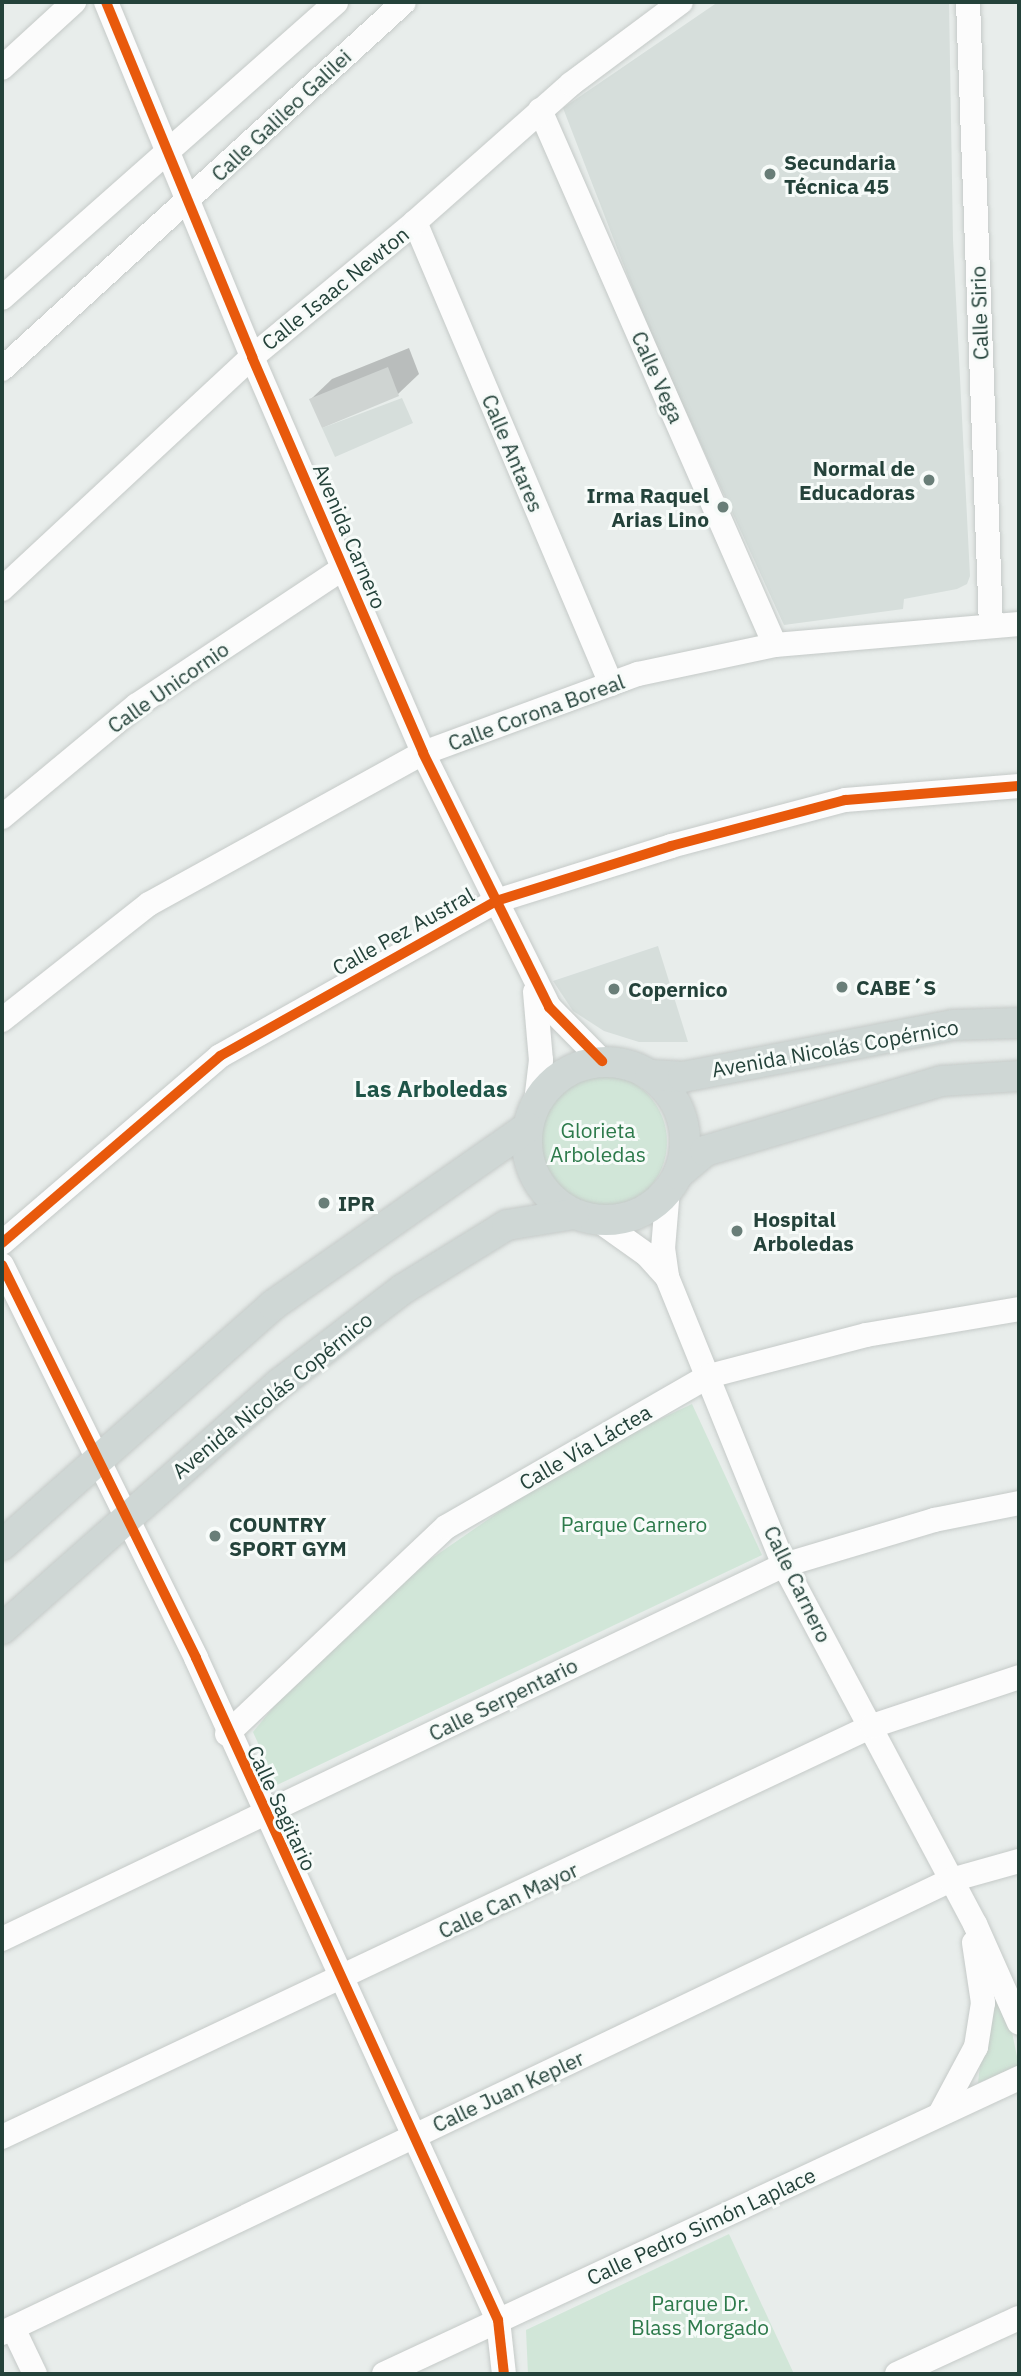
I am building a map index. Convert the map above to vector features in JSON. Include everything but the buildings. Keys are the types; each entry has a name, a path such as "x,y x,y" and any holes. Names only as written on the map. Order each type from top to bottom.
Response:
{"main road":[{"name":"Avenida Nicolás Copérnico","path":"650,1075 683,1077 953,1025 1019,1023"},
{"path":"2,1545 98,1456 273,1305 532,1115 564,1074 602,1061 628,1064 650,1075 670,1094 682,1119 685,1147 673,1181"},
{"path":"532,1115 527,1154 536,1179 552,1199 586,1217 644,1210 705,1151 942,1081 1019,1076"},
{"name":"Avenida Nicolás Copérnico","path":"2,1629 279,1384 403,1289 507,1225 586,1217"}],"street":[{"path":"2,68 74,2"},
{"name":"Avenida Carnero","path":"106,2 190,200 252,356 423,753 549,1007 602,1061"},
{"path":"2,298 336,2"},
{"name":"Calle Galileo Galilei","path":"2,369 404,2"},
{"name":"Calle Isaac Newton","path":"2,589 252,356 415,222 540,110 652,20 681,2"},
{"name":"Calle Sirio","path":"968,2 991,625"},
{"name":"Calle Vega","path":"540,110 775,645"},
{"name":"Calle Antares","path":"415,222 611,684"},
{"name":"Calle Unicornio","path":"2,817 137,705 343,568"},
{"name":"Calle Corona Boreal","path":"2,1020 149,904 423,753 611,684 775,645 1019,624"},
{"name":"Calle Pez Austral","path":"2,1243 220,1056 496,901 671,846 845,800 1019,786"},
{"name":"Avenida Carnero","path":"532,975 541,1060 532,1115"},
{"name":"Calle Carnero","path":"673,1181 663,1248 667,1277 784,1565 872,1726 951,1880 1019,2023"},
{"name":"Calle Carnero","path":"586,1217 647,1255 667,1277"},
{"name":"Calle Sagitario","path":"2,1265 196,1658 227,1734 498,2320 505,2374"},
{"name":"Calle Vía Láctea","path":"227,1734 446,1527 709,1376 866,1335 1019,1309"},
{"name":"Calle Serpentario","path":"2,1939 784,1565 934,1520 1019,1503"},
{"name":"Calle Can Mayor","path":"2,2137 872,1726 1019,1677"},
{"name":"Calle Juan Kepler","path":"7,2331 951,1880 1019,1861"},
{"name":"Calle Carnero","path":"940,2114 976,2047 983,2003 976,1948 951,1880"},
{"name":"Calle Pedro Simón Laplace","path":"384,2374 1019,2078"},
{"path":"897,2374 1019,2318"},
{"path":"7,2331 35,2374"}],"shaded area":[{"path":"718,2 949,2 953,240 970,576 967,584 957,589 904,599 903,609 784,625 651,336 563,108"},
{"path":"402,398 413,423 335,457 322,428"},
{"name":"Copernico","path":"658,946 688,1042 639,1042 604,1031 573,1011 553,981"}],"green space":[{"name":"Glorieta Arboledas","path":"598,1073 625,1078 647,1093 662,1115 667,1142 662,1169 647,1191 625,1206 598,1211 571,1206 549,1191 534,1169 529,1142 534,1115 549,1093 571,1078"},
{"name":"Parque Carnero","path":"692,1404 762,1555 277,1785 253,1732 303,1671 428,1561 519,1498 594,1450"},
{"path":"1005,1999 1019,2066 978,2083 987,2003"},
{"name":"Parque Dr. Blass Morgado","path":"729,2234 794,2374 528,2374 526,2330"}],"cycle path":[{"path":"106,2 252,357 423,753 549,1007 602,1061"},
{"path":"2,1243 220,1056 496,901 671,846 845,800 1019,786"},
{"path":"2,1265 196,1658 498,2320 504,2374"}],"place":[{"name":"Secundaria Técnica 45","path":"770,174"},
{"name":"Normal de Educadoras","path":"929,480"},
{"name":"Irma Raquel Arias Lino","path":"723,507"},
{"name":"CABE´S","path":"842,987"},
{"name":"Copernico","path":"614,989"},
{"name":"IPR","path":"324,1203"},
{"name":"Hospital Arboledas","path":"737,1231"},
{"name":"COUNTRY SPORT GYM","path":"215,1536"}],"district":[{"name":"Las Arboledas","path":"431,1088"}]}
